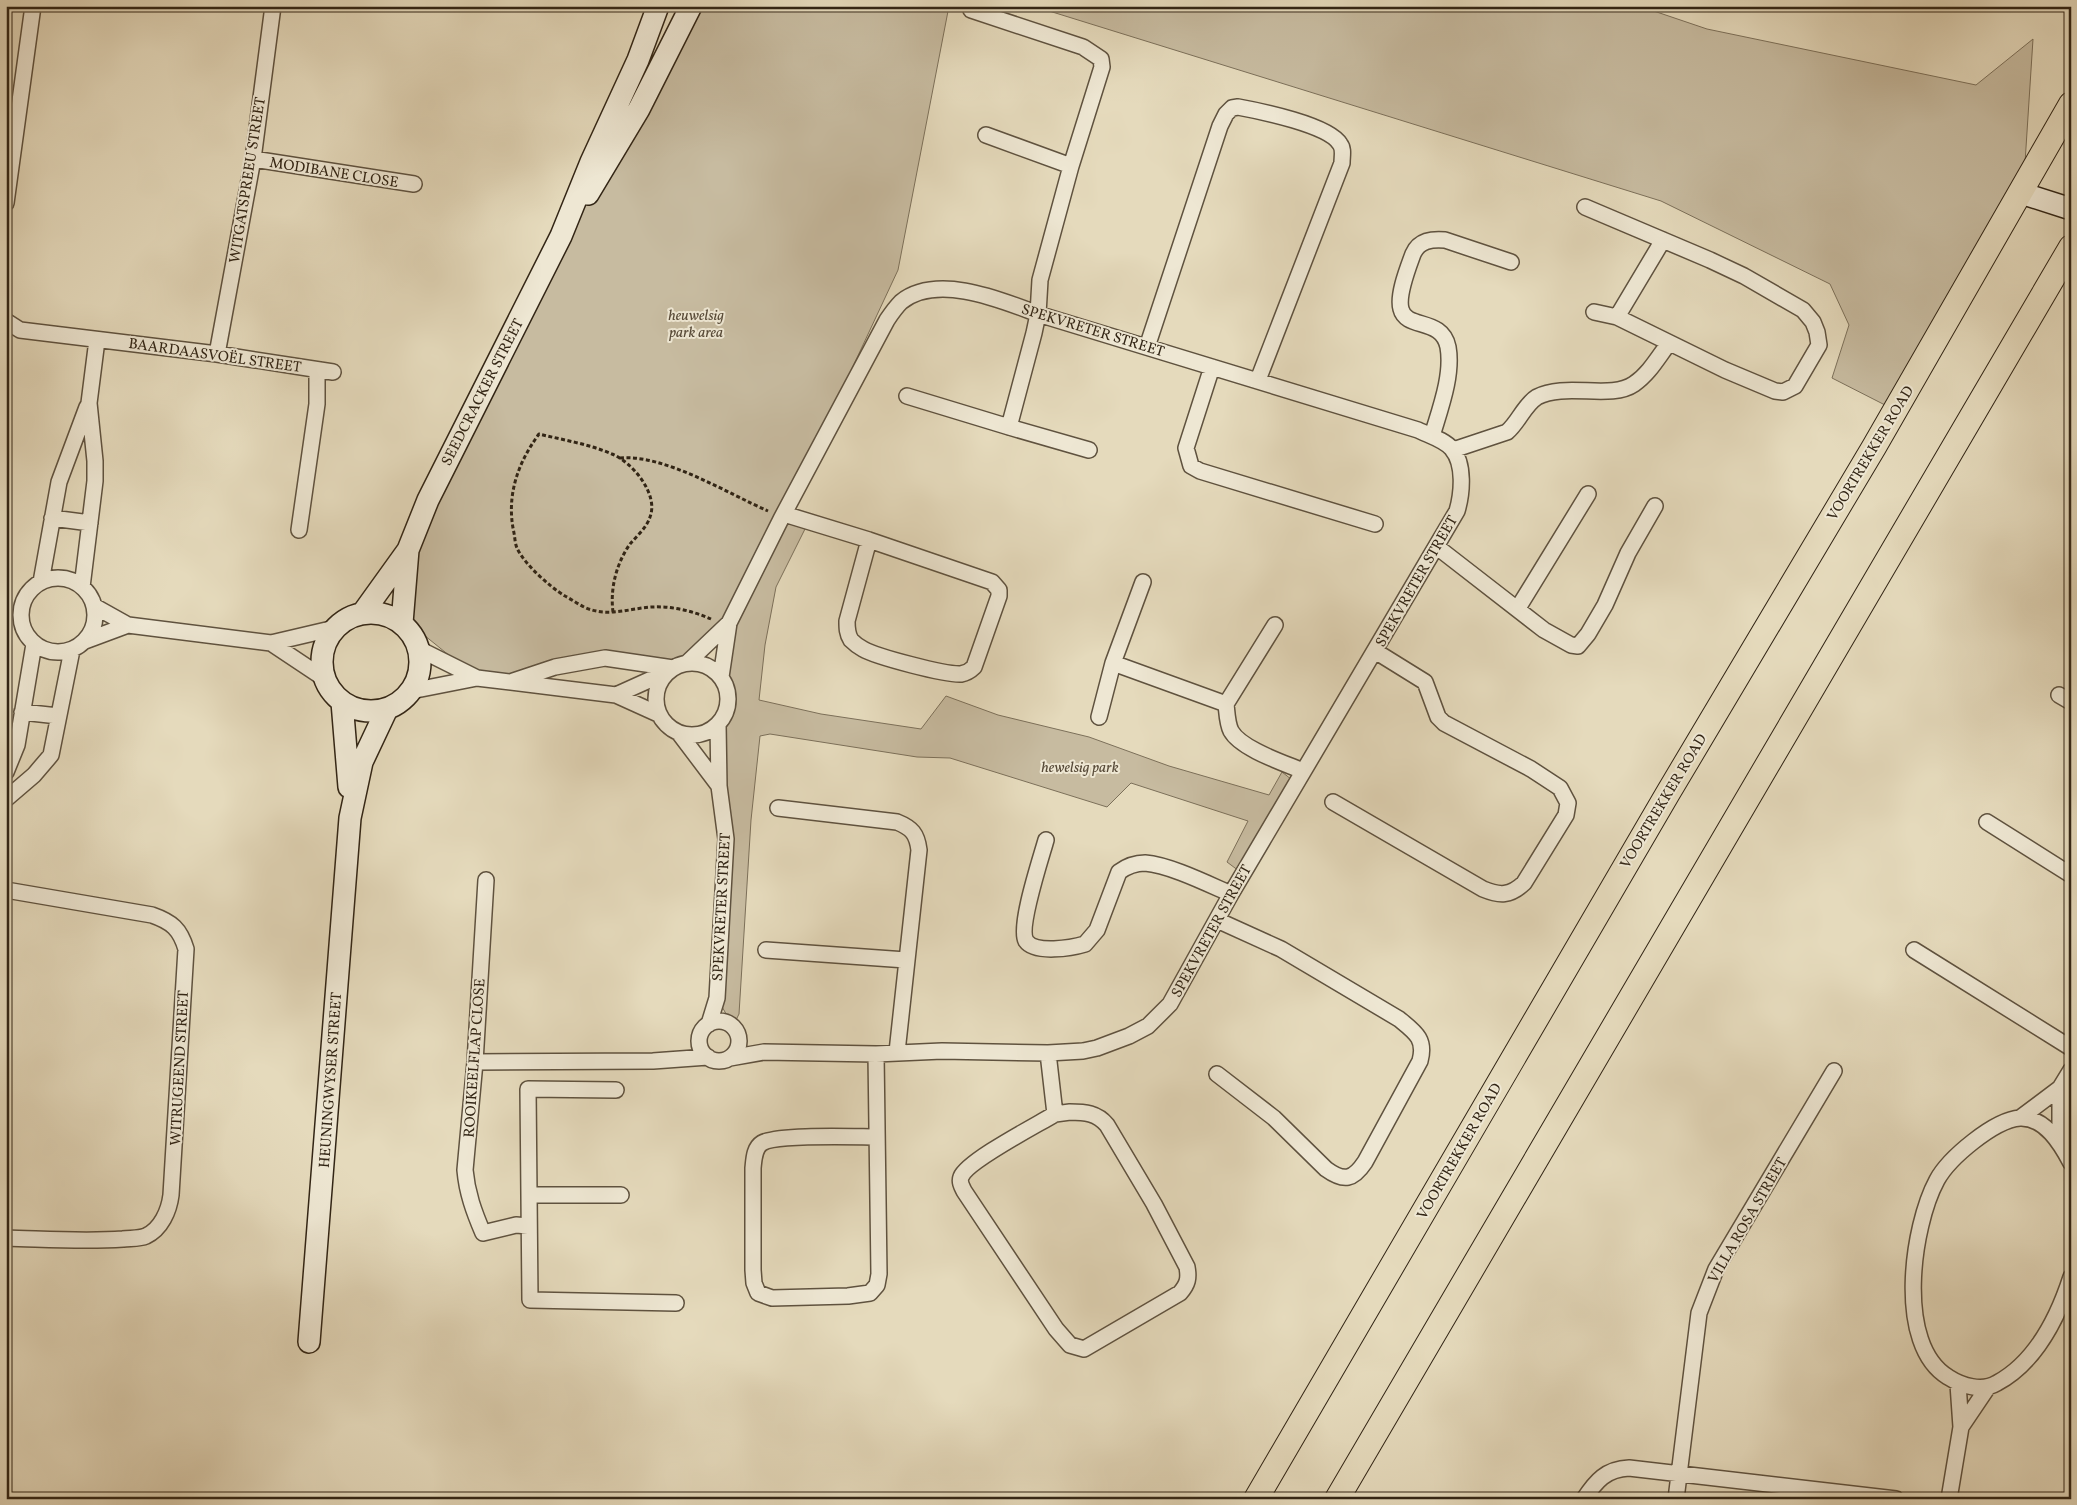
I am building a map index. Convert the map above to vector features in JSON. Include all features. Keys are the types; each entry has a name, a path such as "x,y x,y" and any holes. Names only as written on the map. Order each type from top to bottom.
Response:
{"main road":[{"name":"VOORTREKKER ROAD","path":"1256,1499 1668,792 1874,447 2071,104"},
{"path":"1337,1499 2071,247"}],"street":[{"path":"6,203 33,6"},
{"name":"WITGATSPREEU STREET","path":"218,354 253,158 273,6"},
{"name":"SEEDCRACKER STREET","path":"362,614 408,550 428,500 561,236 591,162 638,60 658,6"},
{"name":"SEEDCRACKER STREET","path":"561,236 600,177 639,109 690,6"},
{"path":"971,10 1083,47 1101,59 1102,75 1071,166 1040,280 1038,314 1033,339 1009,428"},
{"path":"1147,347 1211,151 1226,114 1232,108 1238,107 1311,125 1333,136 1340,143 1343,149 1342,163 1258,380"},
{"path":"986,135 1071,166"},
{"name":"MODIBANE CLOSE","path":"253,158 414,184"},
{"path":"2021,193 2071,209"},
{"path":"1585,208 1744,276 1803,310 1813,322 1817,332 1818,345 1795,386 1783,392 1775,391 1725,370 1616,317 1594,312"},
{"path":"1432,436 1441,408 1450,359 1443,334 1436,328 1410,320 1401,311 1400,303 1405,278 1414,251 1419,244 1435,239 1445,240 1510,262"},
{"path":"1616,317 1663,240"},
{"name":"SPEKVRETER STREET","path":"721,677 729,622 782,517 886,320 901,302 924,291 948,290 992,298 1038,314 1258,380 1432,436 1452,450 1460,469 1462,489 1457,511 1231,894 1170,1004 1153,1022 1130,1036 1083,1051 1048,1053 951,1051 876,1054 764,1052 730,1058"},
{"path":"6,322 20,330 96,340 89,403 95,461 95,481 82,587"},
{"name":"BAARDAASVOËL STREET","path":"96,340 218,354 333,372"},
{"path":"1452,450 1507,432 1536,398 1548,393 1628,387 1644,375 1669,343"},
{"path":"1212,367 1186,448 1191,466 1200,471 1375,524"},
{"path":"299,530 317,404 318,370"},
{"path":"907,396 1009,428 1089,450"},
{"path":"41,582 59,482 89,403"},
{"path":"1518,608 1588,494"},
{"path":"1437,547 1544,630 1571,645 1578,646 1608,600 1628,553 1655,506"},
{"path":"782,517 869,540 992,582 996,586 999,596 974,667 969,672 963,674 950,673 869,652 861,649 850,638 847,631 847,621 869,540"},
{"path":"52,518 90,523"},
{"name":"SEEDCRACKER STREET","path":"402,624 408,550"},
{"path":"6,799 34,775 51,754 58,716 78,646 92,631 95,618 94,606 90,596 73,581 62,578 51,579 41,582 27,594 21,611 23,629 34,644 52,652 78,646 128,625"},
{"path":"1099,717 1113,663 1142,582"},
{"path":"94,606 128,625 271,643 336,628"},
{"path":"371,612 386,615 402,624 414,638 419,649 421,664 418,679 411,691 400,702 387,709 372,711 354,708 342,702 332,692 325,679 322,653 329,636 340,623 362,614 371,612"},
{"name":"SPEKVRETER STREET","path":"676,667 729,622"},
{"path":"1274,625 1226,704 1230,729 1238,738 1254,750 1303,771"},
{"path":"271,643 325,679"},
{"path":"6,772 17,745 34,644"},
{"path":"419,649 477,678"},
{"path":"1333,802 1483,889 1500,895 1509,894 1524,883 1566,815 1568,808 1567,798 1560,788 1530,769 1444,723 1438,717 1426,682 1375,651"},
{"path":"511,681 556,667 605,658 676,667"},
{"path":"616,695 676,667 699,663 708,667 721,677 727,689 728,702 724,716 718,724 701,734 679,733 668,726 658,714 655,702 657,688 664,674 676,667"},
{"path":"1113,663 1226,704"},
{"path":"411,691 477,678 511,681 616,695 658,714"},
{"name":"HEUNINGWYSER STREET","path":"309,1342 350,818 347,740 342,702"},
{"name":"HEUNINGWYSER STREET","path":"350,818 366,752 387,709"},
{"path":"22,712 58,716"},
{"name":"SPEKVRETER STREET","path":"709,1024 717,998 726,840 719,786 718,724"},
{"name":"SPEKVRETER STREET","path":"679,733 719,786"},
{"path":"778,808 897,822 907,826 915,833 919,850 897,1052"},
{"path":"1987,822 2071,875"},
{"path":"1046,840 1025,918 1024,934 1026,940 1035,947 1054,949 1085,944 1097,930 1119,872 1132,865 1145,863 1162,867 1231,894"},
{"name":"ROOIKEELFLAP CLOSE","path":"486,880 475,1062 465,1170 468,1195 483,1232 516,1225 528,1226"},
{"name":"WITRUGEEND STREET","path":"6,890 152,915 166,920 177,928 186,949 171,1195 170,1205 165,1217 158,1228 144,1237 111,1240 6,1238"},
{"path":"1217,920 1289,953 1399,1019 1417,1033 1423,1051 1420,1061 1365,1162 1358,1172 1344,1178 1335,1176 1326,1169 1274,1118 1217,1074"},
{"path":"766,950 906,960"},
{"path":"1914,950 2071,1048"},
{"name":"SPEKVRETER STREET","path":"717,998 726,1022"},
{"path":"717,1021 726,1022 738,1032 739,1040 735,1053 730,1058 723,1061 715,1060 703,1052 700,1038 702,1030 709,1024 717,1021"},
{"path":"677,1059 700,1038"},
{"name":"SPEKVRETER STREET","path":"739,1040 764,1052"},
{"path":"1048,1053 1055,1114"},
{"path":"876,1054 878,1136 880,1274 875,1290 863,1295 772,1298 758,1293 754,1283 753,1270 753,1168 754,1154 760,1144 776,1138 878,1136"},
{"path":"475,1062 653,1061 708,1057"},
{"path":"1988,1388 1958,1384 1938,1370 1928,1354 1919,1333 1912,1296 1913,1266 1930,1193 1938,1178 1958,1154 1986,1133 2020,1118 2060,1088 2071,1070"},
{"name":"VILLA ROSA STREET","path":"1676,1499 1699,1313 1705,1295 1716,1269 1834,1071"},
{"path":"2060,1088 2060,1143"},
{"path":"616,1090 528,1089 530,1300 676,1303"},
{"path":"1070,1112 1092,1114 1107,1125 1154,1204 1187,1267 1187,1286 1180,1293 1084,1349 1070,1345 1056,1329 964,1191 960,1181 965,1169 972,1163 1055,1114 1070,1112"},
{"path":"2020,1118 2041,1124 2060,1143 2071,1163"},
{"path":"529,1195 621,1195"},
{"path":"1960,1427 1988,1388 2018,1368 2043,1339 2061,1305 2071,1277"},
{"path":"1950,1499 1960,1427 1958,1384"},
{"path":"1584,1499 1600,1477 1614,1470 1629,1468 1679,1472 1896,1499"}],"path":[{"path":"613,612 611,599 616,569 629,546 650,518 653,506 650,492 644,482 614,454 539,434 524,458 514,484 510,502 511,519 517,548 552,588 590,610 613,612 652,607 673,608 687,610 715,621 729,622"},
{"path":"619,458 632,457 676,469 782,517"}],"green space":[{"name":"heuwelsig park area","path":"698,6 949,6 898,270 784,514 809,521 776,587 765,645 759,700 821,714 921,729 946,696 998,715 1089,737 1169,766 1269,795 1282,772 1296,783 1243,874 1227,862 1248,821 1131,783 1107,807 950,758 917,757 770,734 760,736 751,820 739,1014 733,1026 717,998 720,931 718,724 726,710 727,704 721,671 729,623 687,663 656,665 612,658 533,673 477,678 403,618 407,565 563,229"},
{"path":"1033,6 1639,6 1707,29 1976,85 2033,39 2025,163 1885,405 1832,378 1849,325 1830,284 1661,201"}],"park label":[{"name":"hewelsig park","path":"1080,767"}]}
